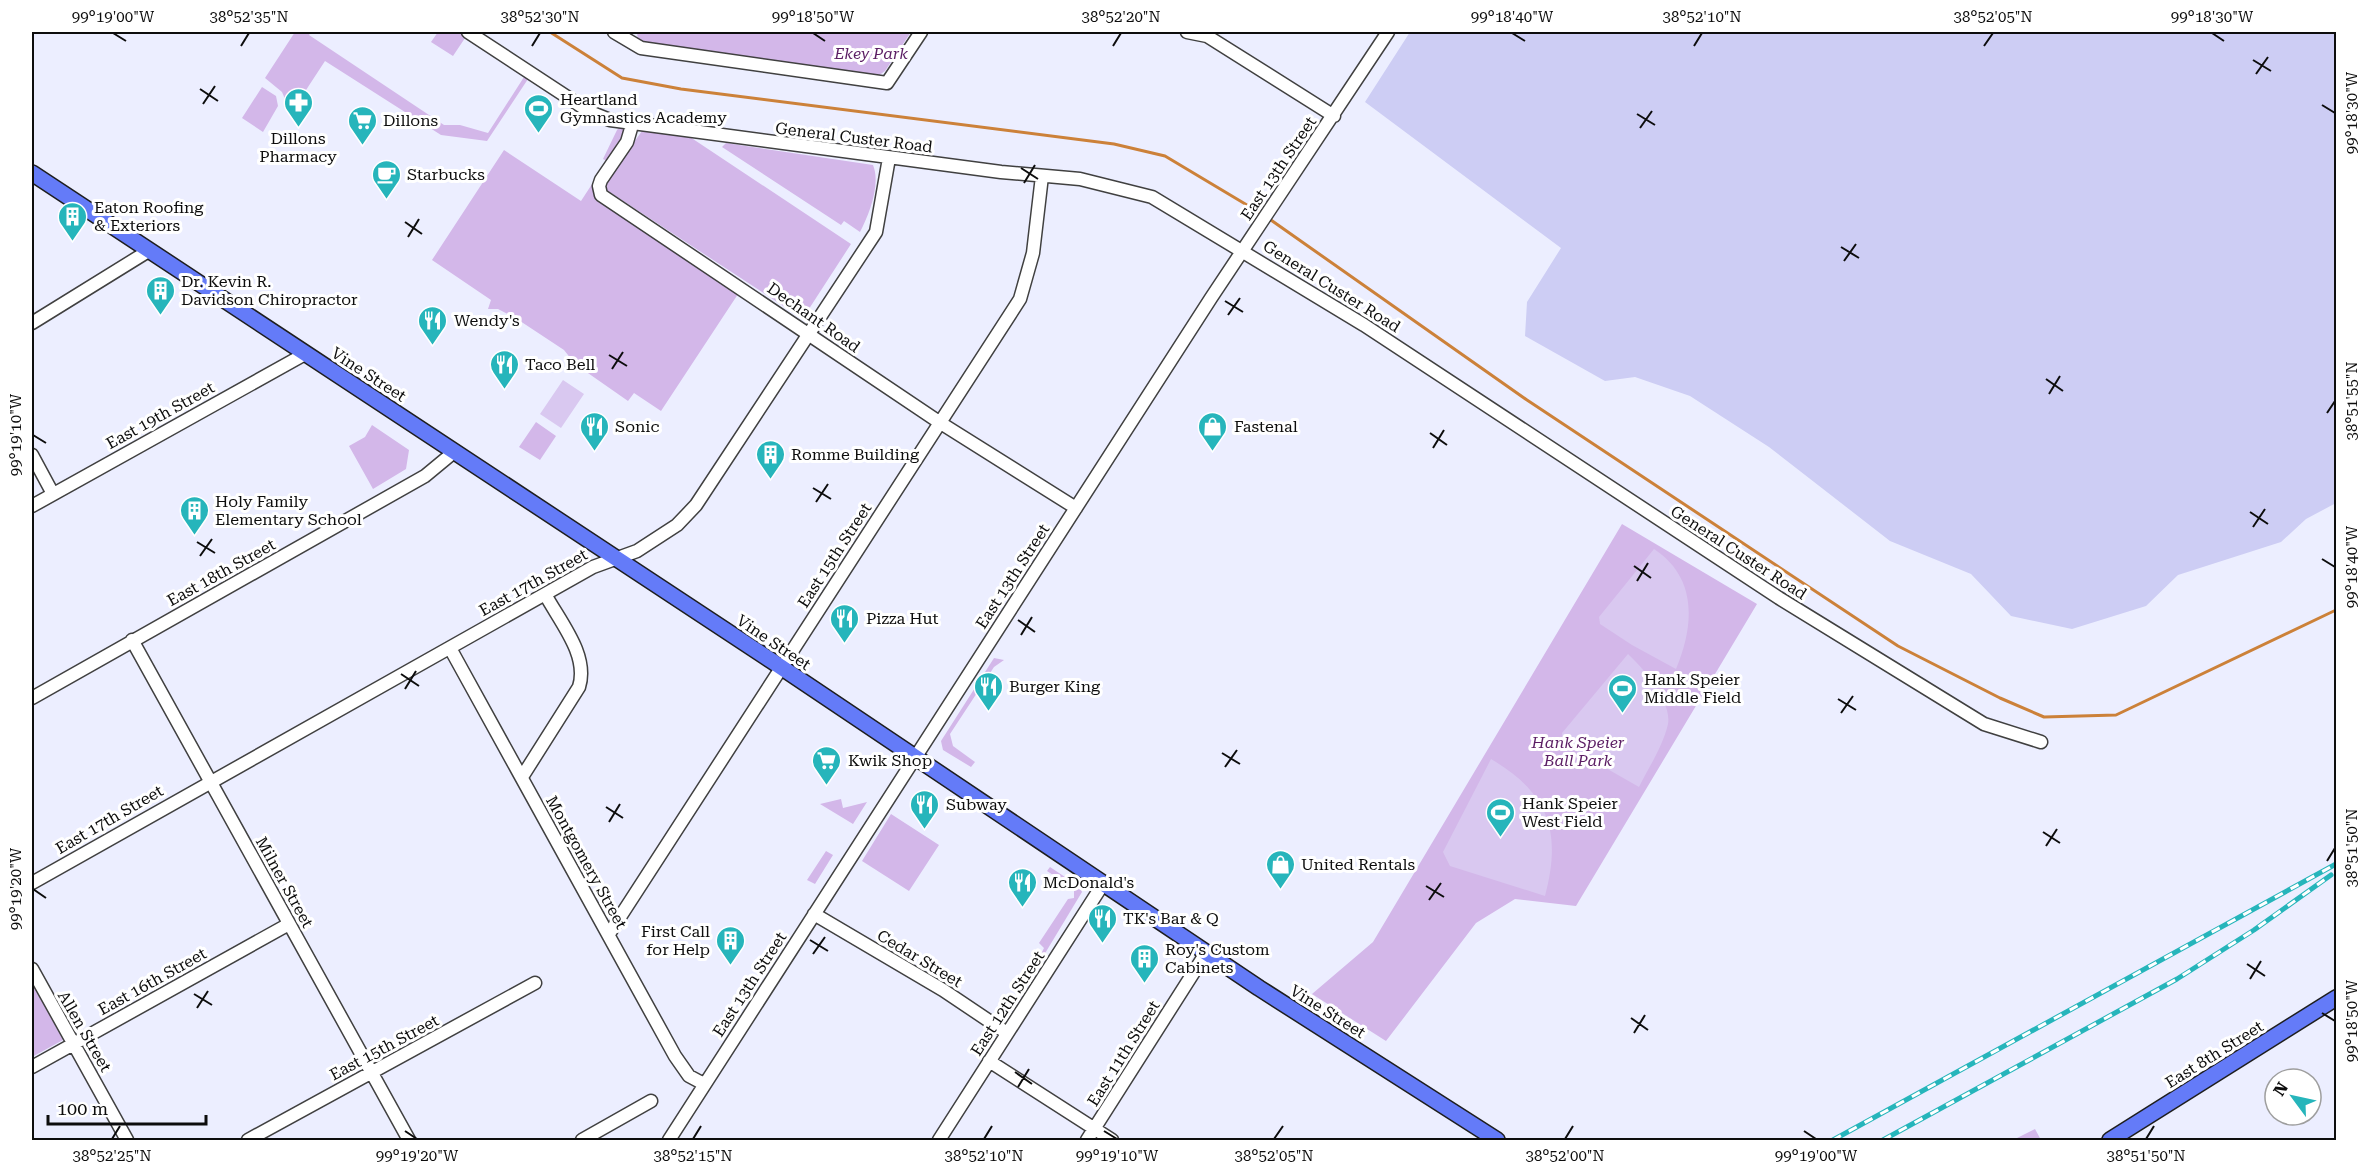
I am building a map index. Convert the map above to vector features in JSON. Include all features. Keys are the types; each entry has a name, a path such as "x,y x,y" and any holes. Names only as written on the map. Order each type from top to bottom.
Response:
{"main road":[{"name":"Vine Street","path":"32,173 915,757 1206,953 1497,1140"},
{"name":"East 8th Street","path":"2110,1140 2337,998"}],"street":[{"name":"General Custer Road","path":"468,32 590,112 610,120 632,125 889,158 1080,179 1152,197 1364,325 1779,598 1935,694 1984,724 2041,742"},
{"path":"621,34 642,48 887,83 921,32"},
{"path":"1187,32 1201,33 1334,116"},
{"name":"East 13th Street","path":"669,1140 1243,250 1388,32"},
{"name":"Dechant Road","path":"632,125 627,142 601,180 599,186 601,195 792,321 808,336 1076,508"},
{"name":"East 17th Street","path":"32,883 545,594 614,558 637,551 686,518 876,232 889,158"},
{"name":"East 15th Street","path":"609,934 1020,299 1033,253 1041,176"},
{"path":"32,323 150,249"},
{"name":"East 19th Street","path":"32,506 305,354"},
{"name":"East 18th Street","path":"32,698 425,476 454,452"},
{"path":"32,455 53,494"},
{"path":"522,777 579,687 583,674 581,660 545,594"},
{"name":"Milner Street","path":"132,640 409,1140"},
{"name":"Montgomery Street","path":"450,648 682,1068 704,1084"},
{"name":"East 12th Street","path":"939,1140 1103,884"},
{"name":"Cedar Street","path":"814,914 943,990 1007,1033"},
{"name":"East 16th Street","path":"32,1067 289,924"},
{"name":"East 11th Street","path":"1087,1140 1206,953"},
{"name":"Allen Street","path":"32,969 127,1140"},
{"name":"East 15th Street","path":"248,1140 535,983"},
{"path":"989,1061 1112,1140"},
{"path":"582,1140 651,1101"}],"shaded area":[{"path":"1410,32 2336,32 2336,503 2306,519 2281,542 2178,575 2146,606 2072,629 2011,616 1971,574 1890,541 1769,447 1690,396 1635,377 1605,381 1525,336 1527,302 1561,248 1365,102"}],"green space":[{"path":"295,32 311,32 309,35 444,125 460,125 488,133 524,77 528,79 487,141 441,135 325,61 291,113 282,92 265,78"},
{"path":"438,32 461,32 467,35 453,56 431,42"},
{"name":"Ekey Park","path":"637,32 911,32 885,71 878,76 638,42"},
{"path":"262,87 276,96 278,106 263,132 242,118"},
{"path":"623,123 632,125 599,186 742,288 661,411 634,393 628,401 575,364 564,350 517,319 498,309 488,309 491,300 432,260 504,150 581,201 607,161 603,159 617,130"},
{"path":"642,131 690,137 851,244 805,315 800,317 605,189 604,184"},
{"path":"726,143 873,165 875,190 860,232 844,221 841,225 722,147"},
{"path":"563,380 584,394 561,428 540,414"},
{"path":"536,422 556,436 540,460 519,447"},
{"path":"372,425 409,450 406,469 373,489 349,446 365,437"},
{"name":"Hank Speier Ball Park","path":"1622,524 1757,604 1576,906 1515,899 1476,923 1386,1041 1312,994 1373,942"},
{"path":"1654,549 1679,574 1688,604 1689,620 1676,669 1600,624 1599,617"},
{"name":"Hank Speier Middle Field","path":"1628,654 1661,695 1668,715 1663,740 1639,787 1562,743 1562,733"},
{"path":"994,658 1004,660 994,667 950,734 953,746 975,762 971,767 943,750 941,741"},
{"name":"Hank Speier West Field","path":"1491,759 1511,772 1526,786 1538,800 1546,816 1551,833 1552,852 1545,896 1450,866 1443,852"},
{"path":"841,799 843,808 867,802 853,824 820,804"},
{"path":"891,814 939,845 909,891 862,861"},
{"path":"826,851 833,855 815,884 807,880"},
{"path":"1050,867 1080,887 1082,892 1044,955 1041,954 1044,948 1039,943 1068,899 1074,898 1074,889 1047,871"},
{"path":"32,983 63,1040 32,1057"},
{"path":"2035,1129 2041,1140 2013,1140"}],"waterway":[{"path":"550,32 622,78 681,89 1114,144 1165,156 1262,214"},
{"path":"1268,218 1527,400 1898,646 2000,698 2044,717 2116,715 2336,610"}],"railway":[{"path":"1833,1140 2336,864"},
{"path":"1883,1140 2177,979 2254,930 2331,875"}],"place":[{"name":"Dillons Pharmacy","path":"298,128"},
{"name":"Heartland Gymnastics Academy","path":"539,134"},
{"name":"Dillons","path":"362,146"},
{"name":"Starbucks","path":"386,200"},
{"name":"Eaton Roofing & Exteriors","path":"73,242"},
{"name":"Dr. Kevin R. Davidson Chiropractor","path":"160,316"},
{"name":"Wendy's","path":"433,346"},
{"name":"Taco Bell","path":"504,390"},
{"name":"Sonic","path":"594,452"},
{"name":"Fastenal","path":"1213,452"},
{"name":"Romme Building","path":"770,480"},
{"name":"Holy Family Elementary School","path":"194,536"},
{"name":"Pizza Hut","path":"845,644"},
{"name":"Burger King","path":"988,712"},
{"name":"Hank Speier Middle Field","path":"1623,714"},
{"name":"Kwik Shop","path":"827,786"},
{"name":"Subway","path":"925,830"},
{"name":"Hank Speier West Field","path":"1501,838"},
{"name":"United Rentals","path":"1280,890"},
{"name":"McDonald's","path":"1022,908"},
{"name":"TK's Bar & Q","path":"1102,944"},
{"name":"First Call for Help","path":"731,966"},
{"name":"Roy's Custom Cabinets","path":"1144,984"}]}
